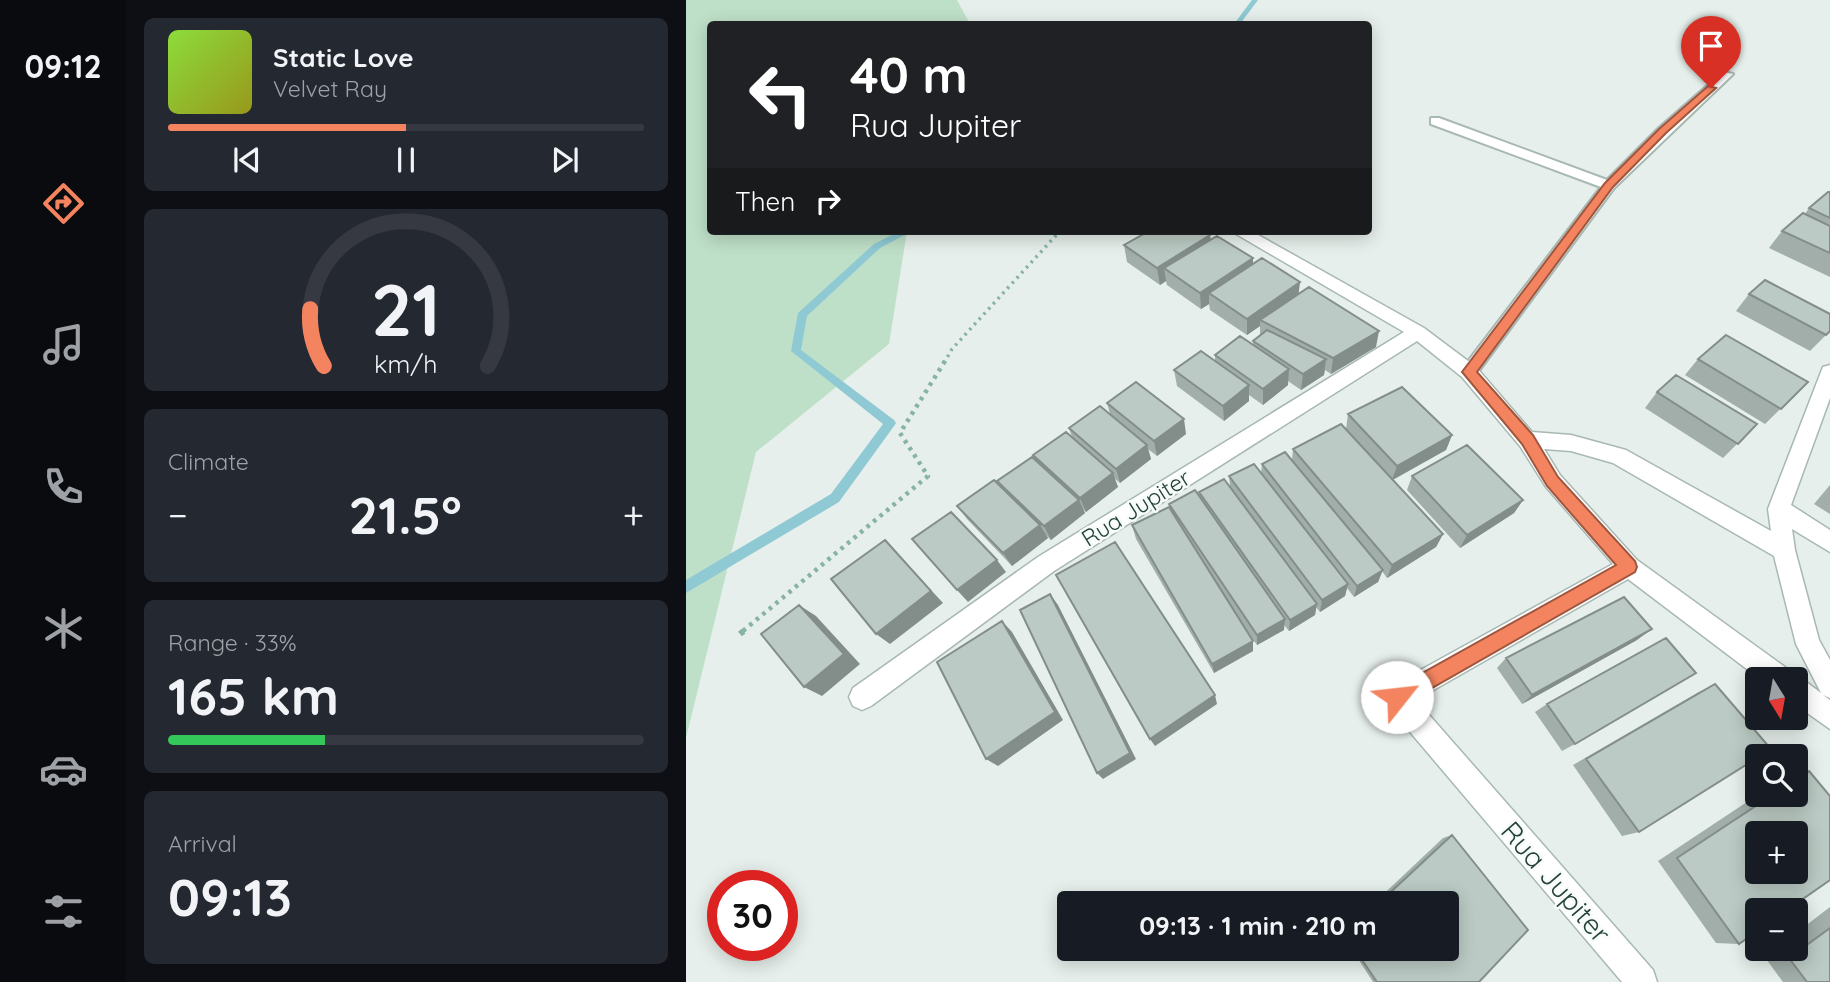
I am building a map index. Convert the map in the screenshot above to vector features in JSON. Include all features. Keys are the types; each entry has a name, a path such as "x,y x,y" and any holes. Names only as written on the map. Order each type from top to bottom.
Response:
{"street":[{"path":"1246,235 1418,332 1469,372 1527,440 1553,481 1629,567 1764,667"},
{"name":"Rua Jupiter","path":"862,697 1046,564 1418,332"},
{"path":"1830,372 1779,509 1784,550 1808,644 1830,685"},
{"path":"1527,440 1571,443 1619,456 1784,550"},
{"path":"1779,509 1830,542"},
{"name":"Rua Jupiter","path":"1629,567 1397,697 1642,981"},
{"path":"1808,699 1830,716"}],"lane":[{"path":"1469,372 1609,185 1663,131 1727,74"},
{"path":"1435,121 1609,185"}],"path":[{"path":"740,634 928,476 900,433 952,349 1056,235"}],"green space":[{"path":"686,0 957,0 968,21 707,21 707,235 906,235 889,344 756,452 686,738"}],"building":[{"path":"1830,192 1830,218 1809,208"},
{"path":"1803,213 1830,226 1830,253 1782,231"},
{"path":"1142,235 1210,235 1157,268 1124,245"},
{"path":"1217,236 1253,258 1200,293 1164,268"},
{"path":"1262,258 1300,282 1247,319 1209,293"},
{"path":"1765,280 1830,314 1830,331 1826,335 1749,294"},
{"path":"1309,287 1379,331 1333,358 1260,320"},
{"path":"1267,330 1326,359 1303,374 1253,341"},
{"path":"1726,335 1808,382 1781,409 1698,359"},
{"path":"1240,336 1289,369 1263,389 1215,355"},
{"path":"1201,351 1249,385 1223,406 1174,370"},
{"path":"1676,375 1757,424 1738,444 1657,392"},
{"path":"1136,382 1184,419 1154,441 1107,403"},
{"path":"1402,387 1452,435 1397,466 1348,414"},
{"path":"1100,406 1147,445 1116,469 1069,428"},
{"path":"1341,424 1443,534 1392,565 1293,449"},
{"path":"1066,432 1113,473 1080,498 1033,455"},
{"path":"1467,445 1523,500 1467,535 1412,476"},
{"path":"1285,452 1383,570 1357,586 1262,464"},
{"path":"1032,457 1079,500 1044,526 997,481"},
{"path":"1254,464 1348,584 1322,600 1229,476"},
{"path":"1224,479 1317,604 1290,620 1199,492"},
{"path":"994,480 1040,525 1003,553 957,506"},
{"path":"1195,490 1285,619 1257,635 1169,504"},
{"path":"1169,507 1253,641 1212,664 1132,525"},
{"path":"951,512 997,560 957,590 912,539"},
{"path":"885,540 931,591 876,634 831,579"},
{"path":"1115,542 1215,695 1150,739 1056,575"},
{"path":"1050,594 1130,753 1097,773 1020,610"},
{"path":"1624,597 1652,629 1532,695 1506,658"},
{"path":"799,605 844,654 804,687 761,634"},
{"path":"1002,621 1055,712 986,759 937,662"},
{"path":"1666,638 1696,673 1575,744 1547,704"},
{"path":"1715,684 1745,719 1745,730 1755,730 1767,744 1745,744 1745,766 1639,832 1586,759"},
{"path":"1809,771 1830,796 1830,880 1804,898 1745,898 1745,940 1739,944 1677,858 1754,807 1808,807"},
{"path":"1452,835 1528,930 1479,982 1377,982 1363,961 1459,961 1459,891 1392,891"},
{"path":"1830,928 1830,982 1807,982 1791,961 1808,961 1808,944"}],"waterway":[{"path":"1239,21 1255,0"},
{"path":"686,587 835,498 890,423 796,351 802,315 877,246 899,235"}],"route":[{"path":"1397,697 1629,567 1553,481 1527,440 1469,372 1609,185 1711,88"}]}
